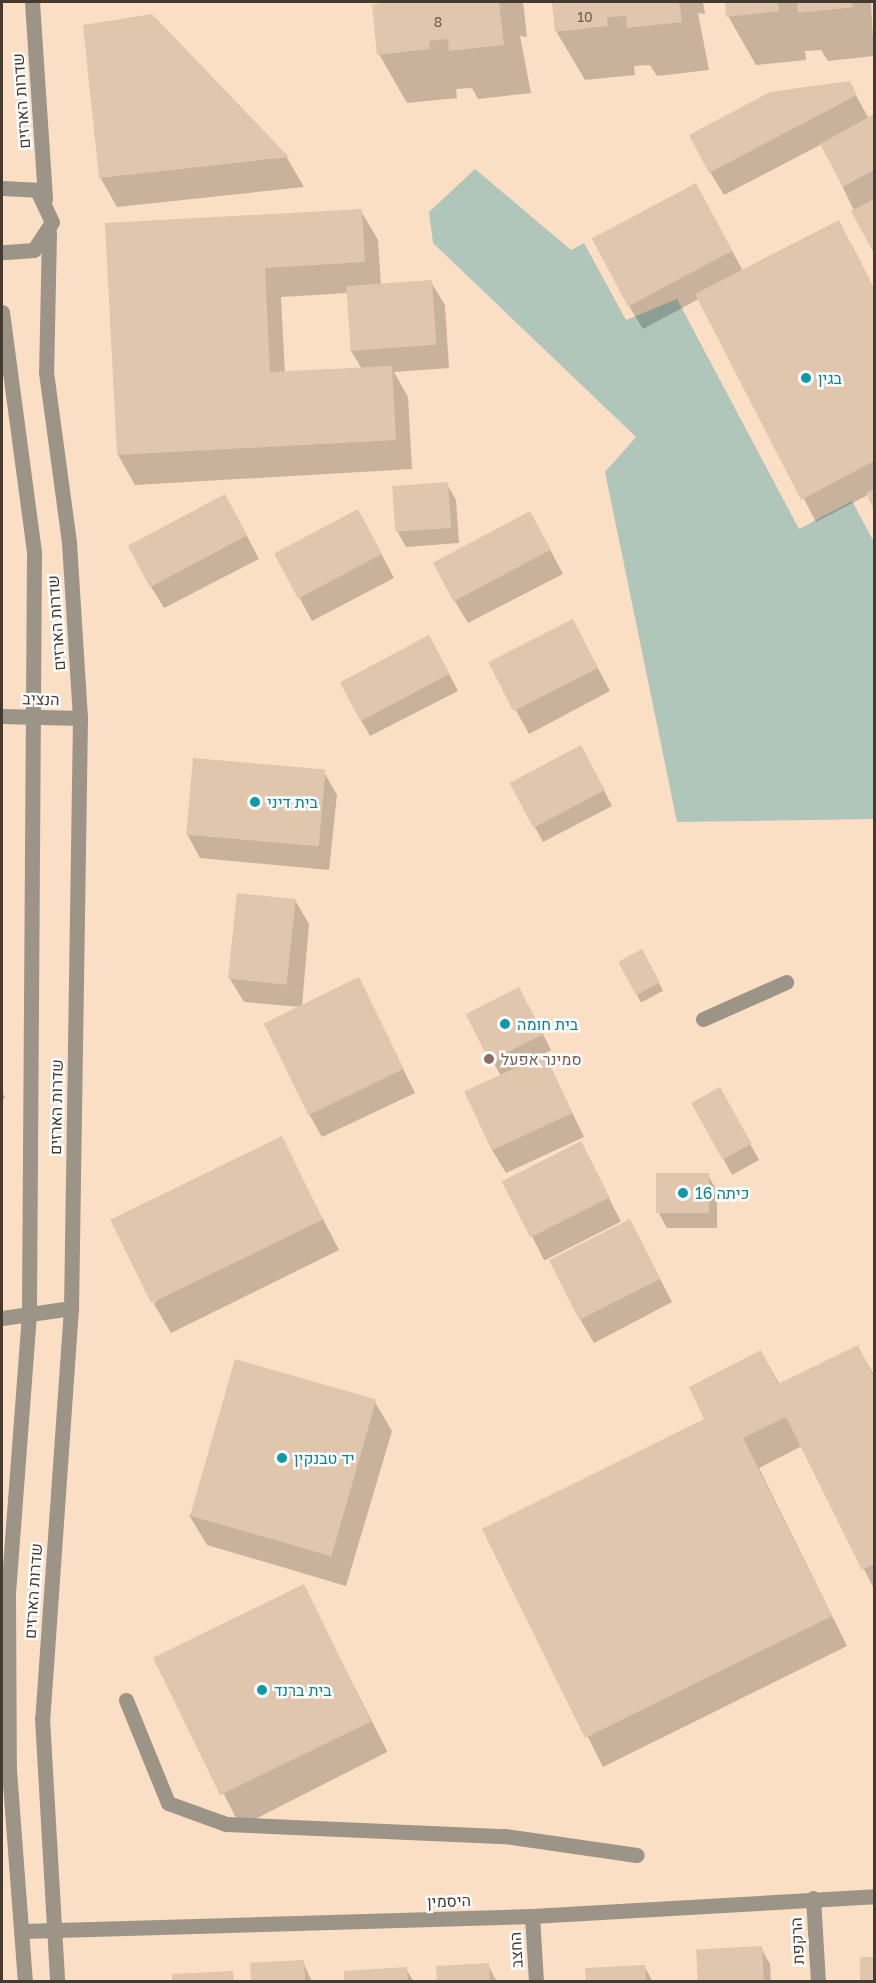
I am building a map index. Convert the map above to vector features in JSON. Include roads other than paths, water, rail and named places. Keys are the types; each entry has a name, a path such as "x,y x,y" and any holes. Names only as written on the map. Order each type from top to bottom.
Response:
{"street":[{"name":"שדרות הארזים","path":"32,2 49,233 46,372 69,543 80,718 71,1308 42,1718 52,1931 57,1982"},
{"path":"2,188 26,185 45,199"},
{"path":"2,252 34,250 49,233"},
{"name":"שדרות הארזים","path":"2,312 34,553 36,718 29,1314 8,1594 9,1770 23,1931 25,1982"},
{"name":"הנציב","path":"2,716 80,718"},
{"path":"703,1019 786,982"},
{"path":"2,1318 71,1308"},
{"path":"126,1700 168,1803 226,1824 504,1836 637,1855"},
{"name":"היסמין","path":"23,1931 532,1916 874,1896"},
{"name":"הרקפת","path":"813,1898 818,1982"},
{"name":"החצב","path":"532,1916 536,1982"}],"place":[{"name":"בגין","path":"806,378"},
{"name":"בית דיני","path":"255,802"},
{"name":"בית חומה","path":"505,1024"},
{"name":"סמינר אפעל","path":"489,1059"},
{"name":"כיתה 16","path":"683,1193"},
{"name":"יד טבנקין","path":"282,1458"},
{"name":"בית ברנד","path":"262,1690"}]}
